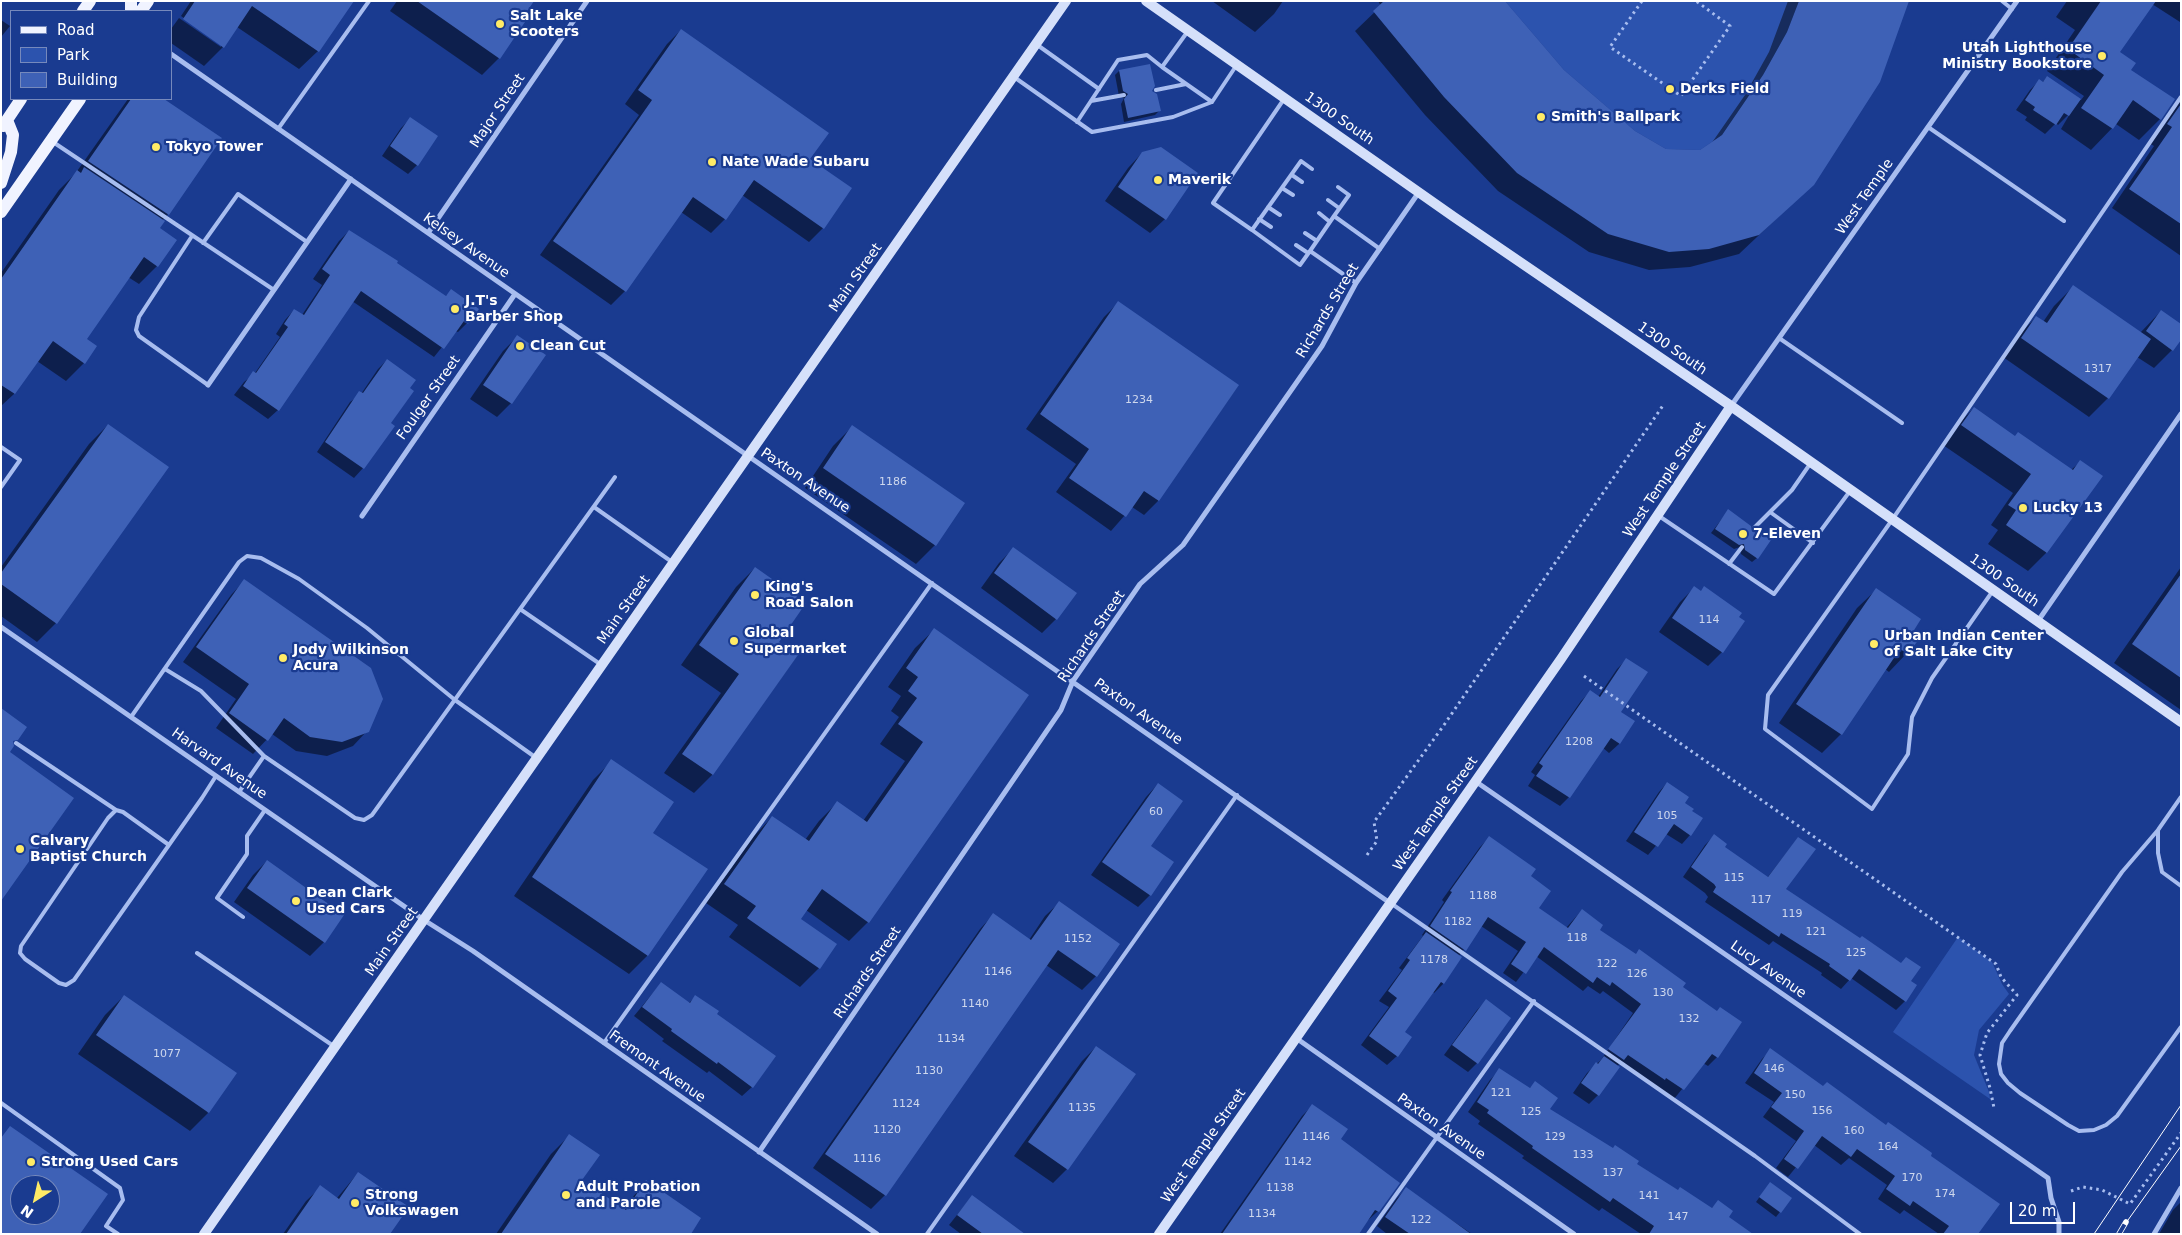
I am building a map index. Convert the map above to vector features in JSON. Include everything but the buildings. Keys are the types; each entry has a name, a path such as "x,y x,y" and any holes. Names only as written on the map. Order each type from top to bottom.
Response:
{"main road":[{"path":"1,183 11,152 13,135 3,121 21,100"},
{"path":"1,212 79,100"}],"street":[{"name":"Major Street","path":"428,233 587,1"},
{"name":"Main Street","path":"204,1234 1066,1"},
{"name":"1300 South","path":"1146,1 1419,192 1731,406 2181,722"},
{"name":"West Temple","path":"1731,406 2017,1"},
{"name":"Kelsey Avenue","path":"172,55 748,457"},
{"path":"208,385 351,179"},
{"name":"Richards Street","path":"759,1152 1061,710 1073,680 1140,584 1183,545 1322,346 1356,283 1419,192"},
{"name":"Foulger Street","path":"362,516 515,294"},
{"name":"West Temple Street","path":"1159,1234 1561,659 1731,406"},
{"path":"2038,621 2181,414"},
{"name":"Paxton Avenue","path":"748,457 796,487 1390,903"},
{"name":"Harvard Avenue","path":"1,627 424,920"},
{"name":"Lucy Avenue","path":"1475,781 2048,1178 2051,1198 2059,1222 2059,1234"},
{"name":"Fremont Avenue","path":"424,920 877,1234"},
{"name":"Paxton Avenue","path":"1296,1038 1574,1234"},
{"path":"2154,1234 2181,1188"}],"lane":[{"path":"278,129 369,1"},
{"path":"2002,1 2012,8"},
{"path":"1162,67 1189,30"},
{"path":"1036,44 1099,89"},
{"path":"1078,122 1118,60 1147,55 1212,102"},
{"path":"1014,77 1092,132 1172,117 1212,102 1237,64"},
{"path":"1156,90 1186,84"},
{"path":"1091,101 1124,95"},
{"path":"1994,590 1932,678 1912,717 1908,754 1872,809 1764,729 1768,695 1892,520 2181,97"},
{"path":"1286,98 1213,202 1300,264 1349,194 1338,187"},
{"path":"1928,127 2064,221"},
{"path":"51,141 274,290"},
{"path":"1252,230 1301,161 1312,169"},
{"path":"1292,175 1302,182"},
{"path":"1282,188 1293,195"},
{"path":"203,243 238,194 307,242"},
{"path":"1328,200 1339,208"},
{"path":"1268,207 1280,215"},
{"path":"1319,213 1330,222"},
{"path":"1334,216 1380,249"},
{"path":"1260,220 1271,228"},
{"path":"1305,233 1317,241"},
{"path":"192,236 139,317 136,330 139,336 208,385"},
{"path":"1296,245 1356,283"},
{"path":"1779,338 1902,423"},
{"path":"1,447 20,460 1,487"},
{"path":"1754,528 1792,490 1811,462"},
{"path":"165,669 200,692 264,756 355,818 364,820 372,815 615,477"},
{"path":"1657,515 1774,594 1850,491"},
{"path":"594,507 673,564"},
{"path":"1770,512 1812,543"},
{"path":"1729,564 1742,548"},
{"path":"131,717 239,562 247,556 261,558 299,579 368,628 455,700 537,758"},
{"path":"604,1043 932,582"},
{"path":"520,609 602,666"},
{"path":"16,743 116,810 123,812 169,845"},
{"path":"239,792 264,756"},
{"path":"116,810 108,818 21,946 20,953 24,959 59,983 66,985 74,980 216,776"},
{"path":"927,1234 1238,796"},
{"path":"2181,797 2158,830 2122,872 2002,1043 1999,1064 2001,1074 2020,1093 2068,1126 2079,1131 2094,1130 2106,1125 2116,1116 2181,1028"},
{"path":"243,917 217,898 247,854 248,836 265,810"},
{"path":"2158,830 2158,853 2162,872 2181,886"},
{"path":"1390,903 1755,1156 1860,1234"},
{"path":"197,953 334,1047"},
{"path":"1368,1234 1534,1001"},
{"path":"1,1103 120,1188 123,1200 106,1226 118,1234"}],"path":[{"path":"1642,1 1610,47 1681,96 1730,26 1696,1"},
{"path":"1367,855 1377,841 1374,822 1450,717 1664,404"},
{"path":"1584,676 1996,964 2002,977 2017,995 1987,1032 1980,1055 1994,1108"},
{"path":"2071,1191 2083,1187 2102,1190 2130,1204 2181,1133"}],"green space":[{"name":"Derks Field","path":"1505,1 1799,1 1787,32 1763,75 1722,135 1700,150 1666,149 1635,131 1564,70"},
{"path":"1958,937 1992,962 2009,994 1979,1030 1974,1055 1990,1099 1893,1032"}],"tram line":[{"path":"2094,1234 2181,1105"},
{"path":"2118,1234 2181,1146"}],"railway":[{"path":"2119,1234 2126,1222"}],"place":[{"name":"Salt Lake Scooters","path":"500,24"},
{"name":"Utah Lighthouse Ministry Bookstore","path":"2102,56"},
{"name":"Derks Field","path":"1670,89"},
{"name":"Smith's Ballpark","path":"1541,117"},
{"name":"Tokyo Tower","path":"156,147"},
{"name":"Nate Wade Subaru","path":"712,162"},
{"name":"Maverik","path":"1158,180"},
{"name":"J.T's Barber Shop","path":"455,309"},
{"name":"Clean Cut","path":"520,346"},
{"name":"Lucky 13","path":"2023,508"},
{"name":"7-Eleven","path":"1743,534"},
{"name":"King's Road Salon","path":"755,595"},
{"name":"Global Supermarket","path":"734,641"},
{"name":"Urban Indian Center of Salt Lake City","path":"1874,644"},
{"name":"Jody Wilkinson Acura","path":"283,658"},
{"name":"Calvary Baptist Church","path":"20,849"},
{"name":"Dean Clark Used Cars","path":"296,901"},
{"name":"Strong Used Cars","path":"31,1162"},
{"name":"Adult Probation and Parole","path":"566,1195"},
{"name":"Strong Volkswagen","path":"355,1203"}]}
